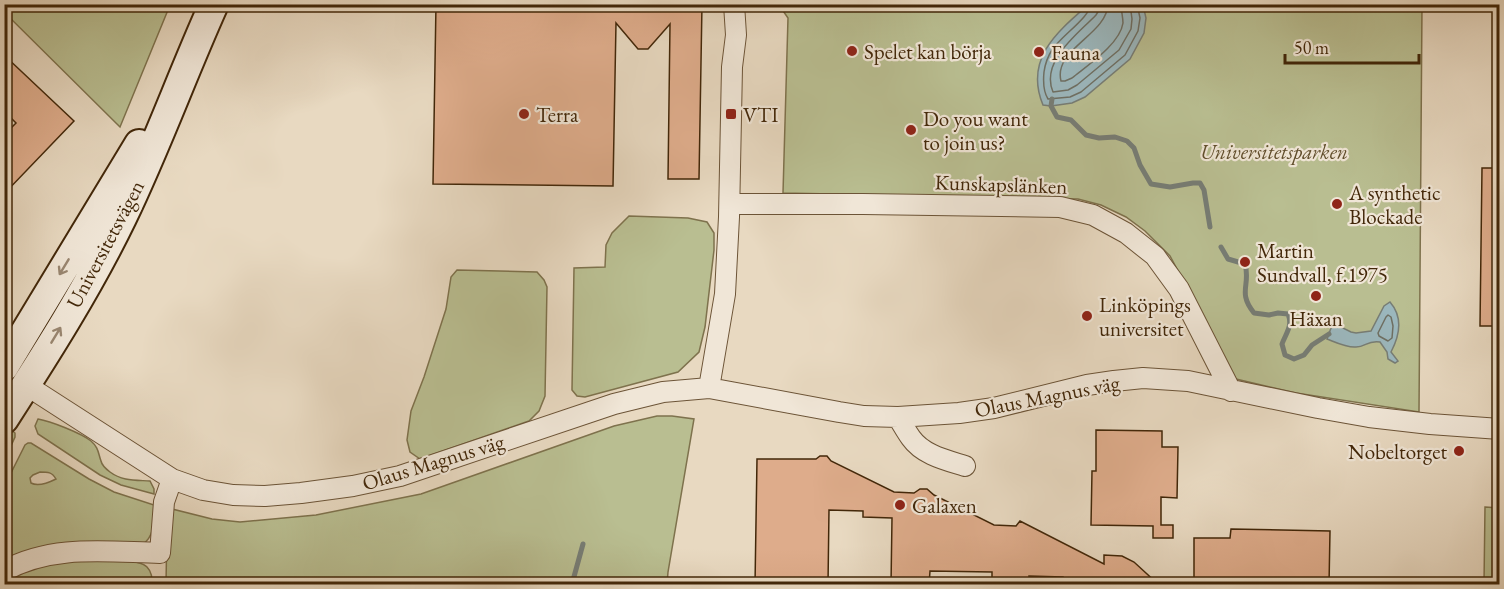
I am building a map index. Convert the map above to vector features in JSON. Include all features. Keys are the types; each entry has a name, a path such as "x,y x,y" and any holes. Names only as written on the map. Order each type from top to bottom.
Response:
{"main road":[{"name":"Universitetsvägen","path":"4,419 15,379 88,281 121,219 214,4"},
{"name":"Universitetsvägen","path":"4,367 189,60"}],"street":[{"path":"709,388 725,294 732,67 736,35 734,4"},
{"name":"Kunskapslänken","path":"729,204 1060,207 1093,215 1126,232 1155,256 1179,290 1231,391"},
{"name":"Olaus Magnus väg","path":"15,379 172,479 203,490 233,495 265,496 353,486 400,476 614,404 663,392 709,388 856,415 898,417 994,408 1087,385 1143,378 1188,381 1231,391"},
{"path":"1231,391 1369,417 1500,429"},
{"path":"898,417 911,439 921,449 965,466"},
{"path":"4,571 30,559 66,552 160,553 164,502 172,479"}],"green space":[{"path":"4,5 170,5 120,127 5,13"},
{"name":"Universitetsparken","path":"779,5 1422,5 1419,412 1296,393 1236,379 1170,256 1145,231 1126,217 1101,205 1078,199 783,193 788,18"},
{"path":"629,216 688,218 707,222 714,233 705,327 699,352 678,372 585,397 577,396 572,390 574,268 605,267 606,245 612,233"},
{"path":"457,270 537,272 544,280 547,287 545,396 539,411 529,421 420,459 410,452 407,440 411,411 446,309 451,277"},
{"path":"657,416 694,419 667,584 166,584 167,526 172,509 212,519 240,522 316,515 421,494 614,426"},
{"path":"38,419 65,428 91,441 96,446 102,464 107,470 124,479 150,481 154,494 121,485 100,475 38,434 35,426"},
{"path":"10,429 15,433 15,437 5,459 5,432"},
{"path":"31,443 114,492 154,505 153,526 147,540 143,544 5,564 4,501 7,493 5,485 25,445","holes":["40,472 48,472 56,479 47,483 31,483 30,478"]},
{"path":"1485,507 1499,508 1499,584 1484,584"},
{"path":"77,557 125,560 142,564 150,571 152,584 5,584 4,579 18,570"}],"water":[{"path":"1088,5 1143,5 1146,18 1144,33 1130,59 1085,97 1072,103 1043,105 1038,89 1041,60 1055,36"},
{"path":"1390,302 1397,314 1399,326 1391,352 1398,361 1395,363 1388,359 1387,352 1380,342 1352,347 1327,339 1331,328 1337,325 1356,333 1371,331 1384,306"}],"building":[{"name":"Terra","path":"436,4 702,4 699,179 668,179 670,24 648,49 638,49 616,23 613,186 433,184"},
{"path":"4,55 74,121 4,194 4,135 16,123 4,111"},
{"path":"1482,168 1500,168 1500,326 1480,326"},
{"path":"1096,430 1162,431 1162,447 1178,447 1177,498 1161,497 1161,525 1173,525 1173,538 1153,538 1153,526 1091,525 1092,471 1096,471"},
{"name":"Galaxen","path":"820,456 827,456 831,461 894,492 914,493 920,489 927,489 934,495 994,525 1016,526 1020,521 1104,564 1104,555 1122,556 1134,562 1159,585 1063,583 1063,577 1029,576 1029,585 992,585 992,572 930,571 929,585 891,585 892,518 863,517 863,511 829,510 828,585 755,585 757,459 816,459"},
{"path":"1231,529 1330,531 1329,585 1279,585 1279,582 1194,580 1194,538 1230,538"}],"waterway":[{"path":"1052,99 1051,106 1057,117 1071,120 1086,135 1099,138 1115,137 1127,141 1134,148 1140,165 1151,184 1170,187 1200,183 1204,190 1210,227"},
{"path":"1221,247 1228,259 1245,264 1247,278 1245,294 1254,313 1288,314 1289,326 1282,344 1285,355 1294,359 1304,355 1312,345 1329,334"},
{"path":"572,584 583,544"}],"place":[{"name":"Spelet kan börja","path":"852,51"},
{"name":"Fauna","path":"1039,52"},
{"name":"Terra","path":"524,114"},
{"name":"VTI","path":"731,114"},
{"name":"Do you want to join us?","path":"911,130"},
{"name":"A synthetic Blockade","path":"1337,204"},
{"name":"Martin Sundvall, f.1975","path":"1245,262"},
{"name":"Häxan","path":"1316,296"},
{"name":"Linköpings universitet","path":"1087,316"},
{"name":"Nobeltorget","path":"1459,451"},
{"name":"Galaxen","path":"900,505"}]}
